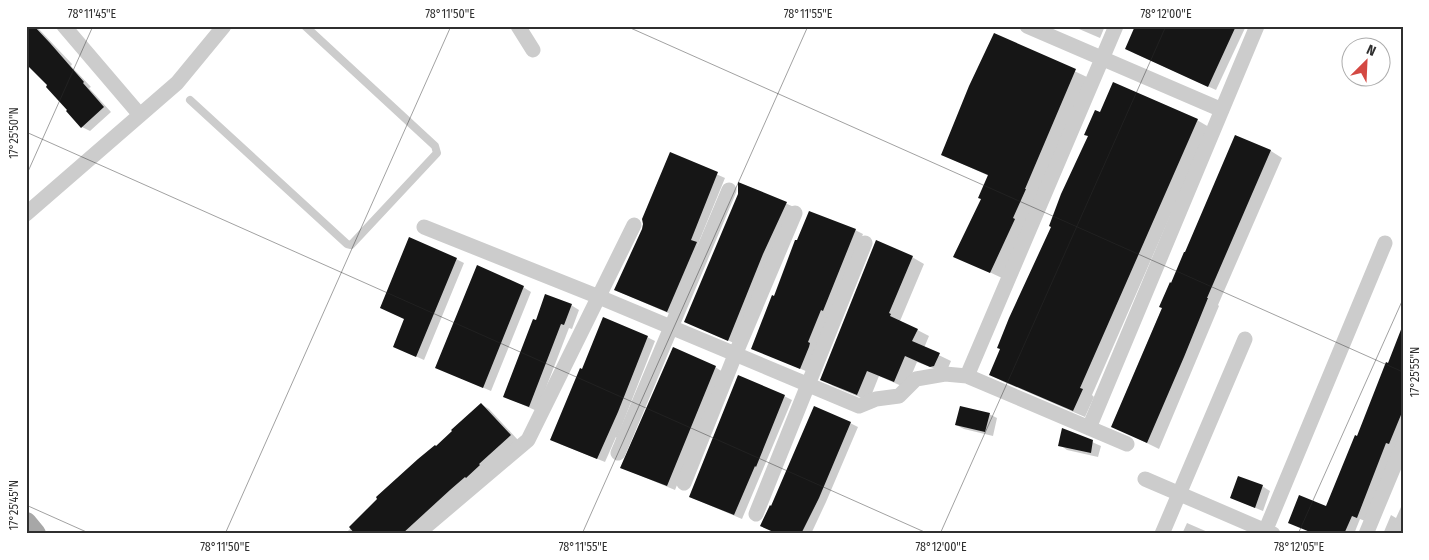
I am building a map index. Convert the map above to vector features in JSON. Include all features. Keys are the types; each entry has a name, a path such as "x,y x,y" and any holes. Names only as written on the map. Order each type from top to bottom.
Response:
{"main road":[{"path":"26,523 35,534"}],"street":[{"path":"64,26 140,115"},
{"path":"26,214 177,83 224,26"},
{"path":"518,26 534,50"},
{"path":"1027,26 1222,110"},
{"path":"967,376 1116,26"},
{"path":"1089,428 1257,26"},
{"path":"618,453 729,190"},
{"path":"684,483 735,355 795,213"},
{"path":"417,534 528,440 634,225"},
{"path":"424,226 859,406 876,399 899,396 916,379 945,374 967,376 1127,444"},
{"path":"756,514 865,243"},
{"path":"1145,479 1267,533 1385,243"},
{"path":"1162,534 1245,339"},
{"path":"1366,534 1403,445"}],"lane":[{"path":"190,100 347,244 351,245 437,153 437,150 435,146 305,26"}],"building":[{"path":"26,26 34,26 104,107 81,128 46,87 47,85 26,64"},
{"path":"1135,26 1236,26 1208,87 1125,49"},
{"path":"994,33 1076,69 1013,218 1015,219 990,273 953,257 981,199 978,198 988,175 941,155 969,86"},
{"path":"1113,82 1198,119 1080,388 1083,389 1073,411 989,375 1000,349 997,348 1009,318 1051,227 1049,226 1061,194 1088,136 1084,135 1095,110 1100,112"},
{"path":"1235,135 1271,150 1147,443 1111,427 1162,308 1159,307 1185,252"},
{"path":"670,152 718,172 691,240 697,242 667,312 614,290 642,229 642,219"},
{"path":"738,182 787,202 763,254 728,341 684,322 738,194"},
{"path":"809,211 856,229 823,311 821,310 808,342 810,343 809,347 800,369 751,349 795,240 797,240"},
{"path":"409,237 457,258 416,357 393,347 404,319 380,308"},
{"path":"876,240 913,256 889,313 891,314 890,316 918,329 912,341 940,353 934,366 930,367 905,356 894,382 867,371 857,395 820,380"},
{"path":"477,265 524,286 483,388 435,368"},
{"path":"545,294 572,304 564,325 561,324 529,407 503,397 533,319 536,320"},
{"path":"603,317 648,336 597,459 550,440"},
{"path":"1402,327 1403,410 1389,444 1386,443 1357,518 1352,516 1344,534 1315,534 1288,523 1299,495 1326,506"},
{"path":"673,347 716,366 667,486 620,468"},
{"path":"738,375 785,395 734,515 689,497"},
{"path":"481,403 511,435 466,478 450,490 402,534 355,534 349,527 377,499 376,497 418,459 436,446"},
{"path":"814,406 851,422 819,498 801,534 778,534 760,526 771,506"},
{"path":"960,406 990,413 985,432 955,425"},
{"path":"1062,428 1093,440 1091,453 1058,446"},
{"path":"1238,476 1263,485 1255,508 1230,498"}]}
